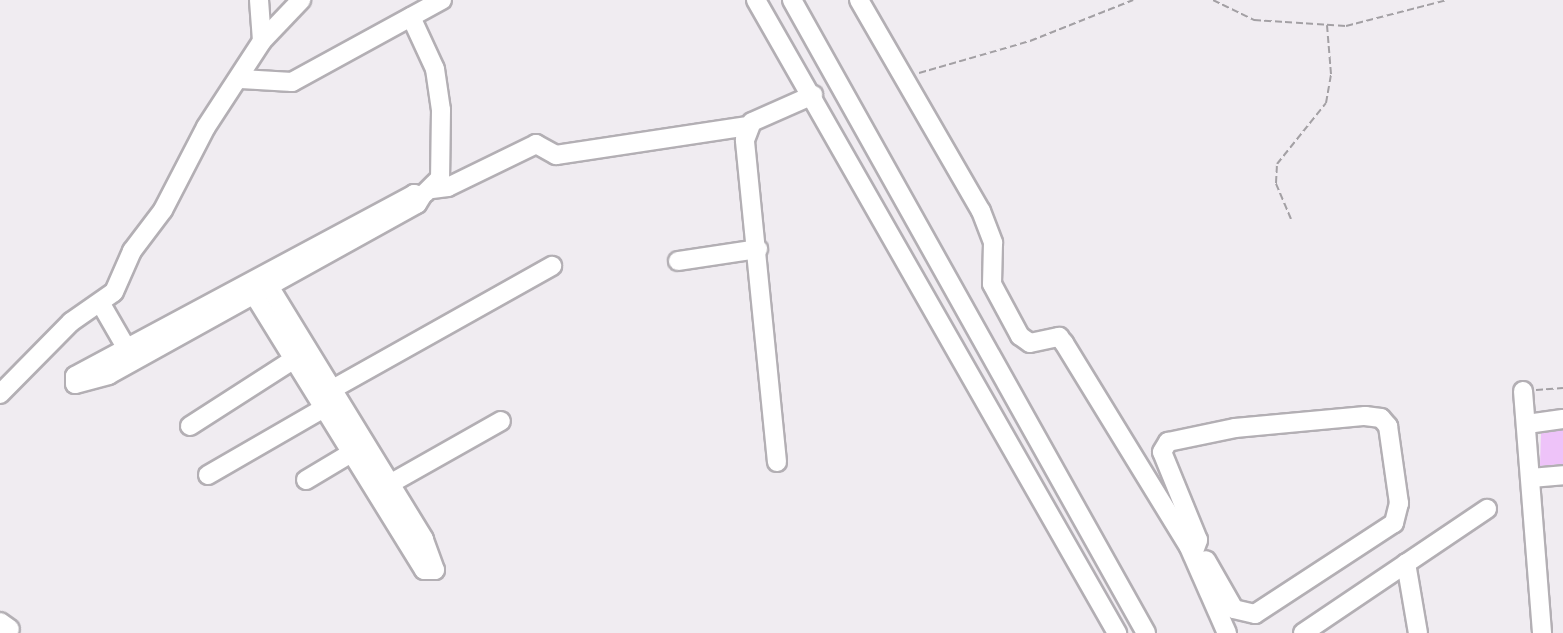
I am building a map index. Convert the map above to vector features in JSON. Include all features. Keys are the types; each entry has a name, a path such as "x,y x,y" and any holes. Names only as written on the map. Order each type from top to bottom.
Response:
{"street":[{"path":"259,0 262,41"},
{"path":"0,394 71,322 101,304 114,292 132,251 163,210 206,127 241,79 262,41 301,0"},
{"path":"241,79 292,82 442,0"},
{"path":"756,0 813,95 1117,633"},
{"path":"792,0 1146,633"},
{"path":"859,0 981,211 993,243 992,284 1024,342 1059,337 1064,342 1196,550 1234,609 1255,614 1394,523 1399,503 1388,426 1381,418 1365,416 1236,428 1168,442 1162,452 1196,550 1227,633"},
{"path":"411,17 439,87 442,168 427,192"},
{"path":"259,285 75,376 75,384 109,375 259,285 390,204 448,187 522,147 536,144 556,155 748,126 813,95"},
{"path":"748,126 777,462"},
{"path":"678,261 758,250"},
{"path":"208,475 328,398 552,266"},
{"path":"259,285 296,358 328,398 353,452 382,488"},
{"path":"259,285 382,488"},
{"path":"101,304 127,349"},
{"path":"190,426 296,358"},
{"path":"1523,391 1542,633"},
{"path":"1527,424 1563,419"},
{"path":"382,488 501,421"},
{"path":"306,480 353,452"},
{"path":"1531,478 1563,475"},
{"path":"1312,630 1487,509"},
{"path":"1406,563 1418,633"}],"path":[{"path":"1125,4 1126,0"},
{"path":"903,77 1030,41 1133,0"},
{"path":"1213,0 1254,20 1327,25 1365,24 1447,0"},
{"path":"1291,219 1276,183 1277,164 1326,103 1331,74 1327,25"},
{"path":"1523,391 1563,388"}],"building":[{"path":"1563,430 1563,464 1540,466 1541,433"}]}
